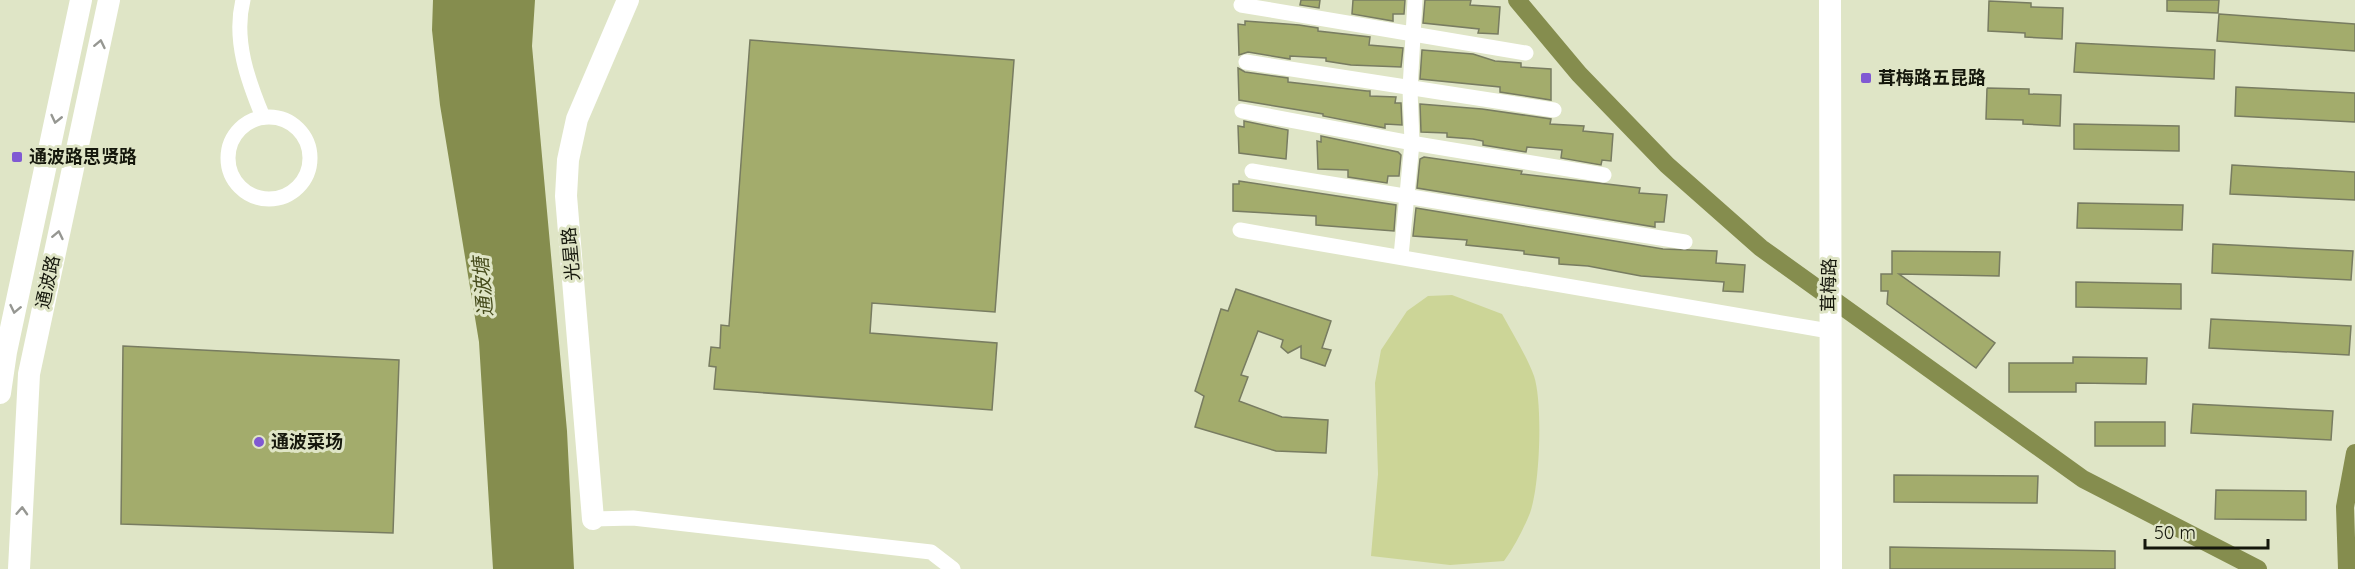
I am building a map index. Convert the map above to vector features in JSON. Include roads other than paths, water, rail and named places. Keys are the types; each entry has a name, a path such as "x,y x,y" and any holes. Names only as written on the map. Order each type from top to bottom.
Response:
{"street":[{"name":"通波路","path":"0,393 3,362 81,0"},
{"name":"通波路","path":"19,569 29,374 109,0"},
{"path":"243,0 240,32 242,55 263,117"},
{"name":"光星路","path":"593,519 566,196 568,160 577,119 628,0"},
{"path":"1401,256 1412,143 1410,89 1415,0"},
{"name":"茸梅路","path":"1830,0 1828,331 1831,569"},
{"path":"1241,5 1526,53"},
{"path":"1246,62 1554,110"},
{"path":"1242,111 1412,143 1604,175"},
{"path":"263,117 277,117 290,122 307,142 309,169 303,181 282,197 255,196 243,190 234,180 229,167 228,154 231,141 239,129 250,121 263,117"},
{"path":"1252,171 1686,242"},
{"path":"1240,230 1828,331"},
{"path":"593,519 633,518 931,552 953,569"}],"water":[{"name":"通波塘","path":"433,0 535,0 532,46 567,431 574,569 493,569 479,342 440,105 432,30"}],"waterway":[{"path":"1517,0 1579,74 1667,165 1761,248 2083,479 2258,569"},
{"path":"2347,569 2345,507 2355,453"}],"place":[{"name":"茸梅路五昆路","path":"1866,78"},
{"name":"通波路思贤路","path":"17,157"},
{"name":"通波菜场","path":"259,442"}]}
